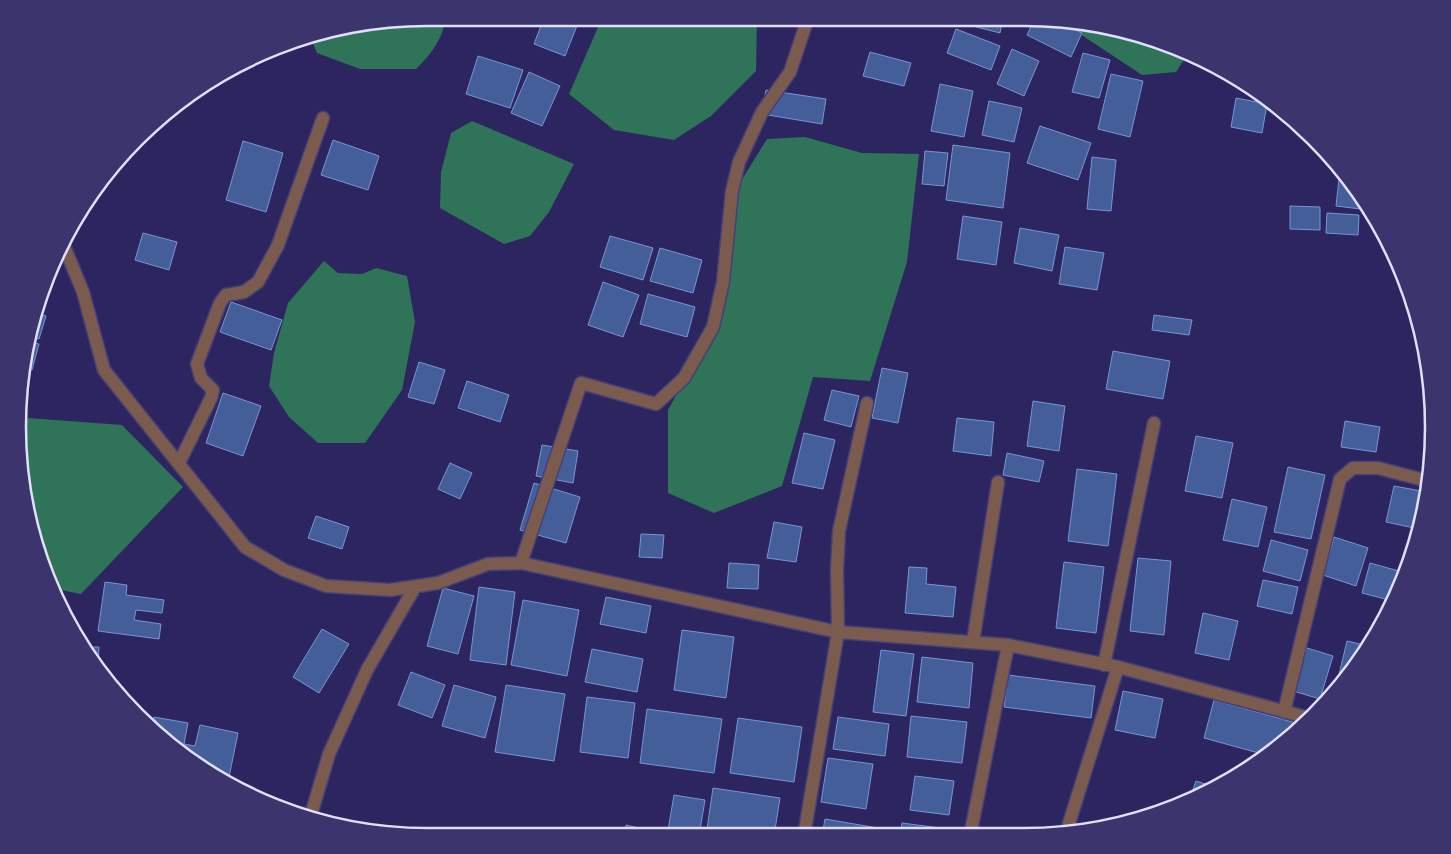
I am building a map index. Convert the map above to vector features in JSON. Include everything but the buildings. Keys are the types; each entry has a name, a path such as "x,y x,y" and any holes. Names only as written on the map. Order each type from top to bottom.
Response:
{"street":[{"path":"521,563 582,383 656,404 684,378 713,327 723,282 732,191 739,162 762,112 790,72 805,26"},
{"path":"179,462 211,398 213,390 201,378 197,364 220,303 226,294 244,292 258,282 278,245 323,118"},
{"path":"67,253 83,292 104,370 179,462 245,548 284,570 326,586 390,590 438,584 488,564 521,563 838,632 1008,645 1118,667 1301,716"},
{"path":"805,828 838,632 837,570 839,531 867,402"},
{"path":"1104,664 1154,423"},
{"path":"1284,712 1340,479 1352,468 1378,468 1421,479"},
{"path":"973,642 998,482"},
{"path":"312,810 329,754 367,670 415,587"},
{"path":"972,828 1008,645"},
{"path":"1069,825 1118,667"}],"shaded area":[{"path":"444,26 436,46 416,69 360,69 317,53 313,43 349,34 401,27"},
{"path":"599,26 757,26 756,71 711,116 674,140 614,130 569,94"},
{"path":"1077,30 1102,34 1128,40 1184,60 1176,72 1142,75"},
{"path":"472,121 574,164 549,212 530,236 504,244 440,208 441,172 451,133"},
{"path":"805,137 862,153 919,154 907,262 870,381 813,377 782,486 714,513 668,493 668,410 720,315 721,240 741,181 767,139"},
{"path":"324,261 338,273 362,274 376,268 407,276 415,322 402,390 365,443 318,443 289,417 269,386 274,353 288,303"},
{"path":"28,418 122,425 183,487 81,594 62,590 48,556 34,505 27,453 26,426"}]}
